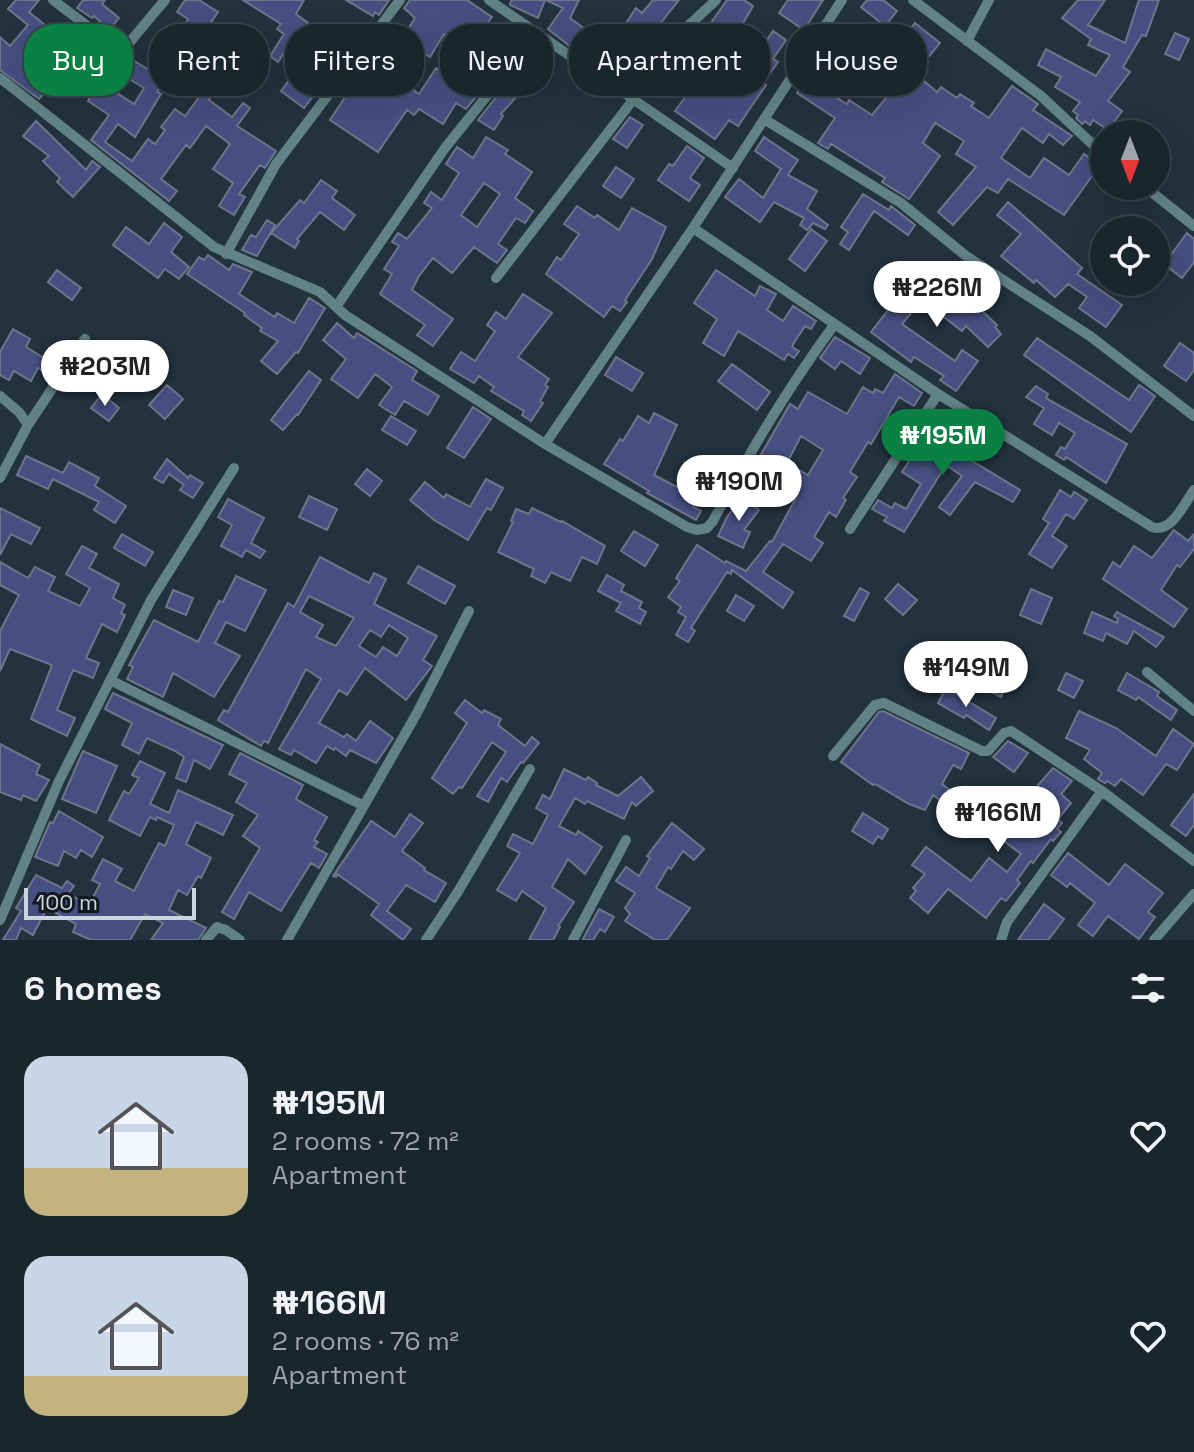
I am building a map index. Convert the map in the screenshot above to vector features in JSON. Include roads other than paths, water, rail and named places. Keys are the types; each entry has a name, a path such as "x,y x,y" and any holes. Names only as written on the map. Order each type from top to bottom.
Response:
{"street":[{"path":"53,0 98,34 124,49 165,0"},
{"path":"226,254 276,164 400,0"},
{"path":"489,0 526,24"},
{"path":"496,278 633,100 672,41 716,0"},
{"path":"545,444 693,228 842,0"},
{"path":"913,0 1041,96 1090,142"},
{"path":"967,41 989,0"},
{"path":"553,43 733,168"},
{"path":"0,78 226,254 320,292 336,307 545,444 697,530 707,528 750,450 834,325"},
{"path":"336,307 445,148 487,96"},
{"path":"764,119 901,203 966,256 1090,336 1194,416"},
{"path":"1162,200 1194,226"},
{"path":"693,228 938,394 1152,527 1168,526 1194,490"},
{"path":"0,478 28,425 85,339"},
{"path":"850,529 938,394"},
{"path":"0,396 19,412 28,425"},
{"path":"0,920 59,781 151,600 234,468"},
{"path":"287,940 417,713 469,611"},
{"path":"1147,672 1193,707"},
{"path":"110,680 362,805"},
{"path":"833,756 875,705 884,703 982,751 994,747 1004,733 1011,731 1102,791 1194,861"},
{"path":"426,940 530,769"},
{"path":"1001,940 1007,922 1102,791"},
{"path":"573,940 626,840"},
{"path":"1154,940 1194,894"},
{"path":"206,940 217,927 240,940"}]}
